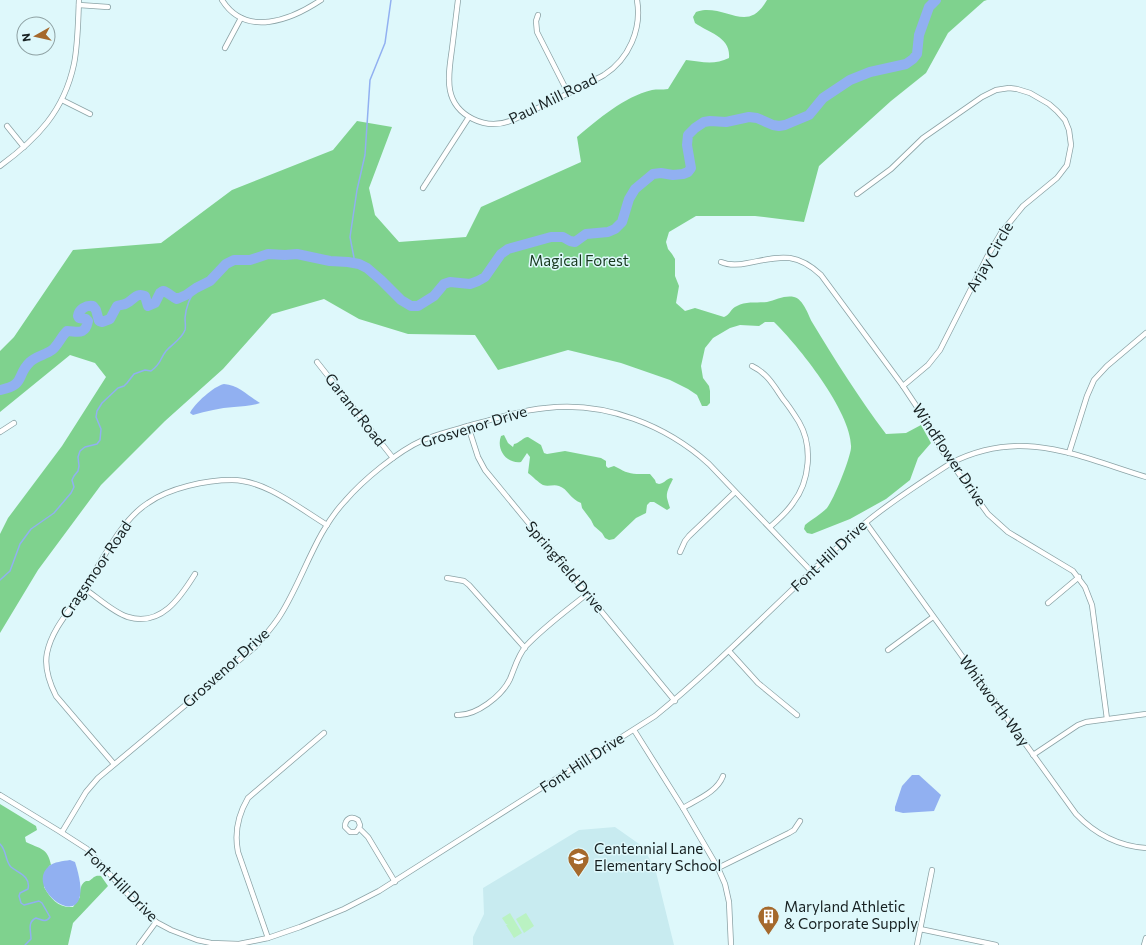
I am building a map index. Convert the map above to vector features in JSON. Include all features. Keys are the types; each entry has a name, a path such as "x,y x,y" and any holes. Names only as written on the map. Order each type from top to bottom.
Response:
{"street":[{"path":"222,0 231,11 241,18 255,22 268,23 308,8 321,0"},
{"name":"Paul Mill Road","path":"458,0 448,87 450,94 458,107 469,117 484,123 492,124 508,122 568,93 604,74 621,60 636,31 638,18 637,0"},
{"path":"0,166 43,130 62,100 74,63 79,2 108,7"},
{"path":"538,15 536,21 537,32 568,93"},
{"path":"225,48 241,18"},
{"name":"Arjay Circle","path":"857,194 891,170 923,138 982,97 996,90 1016,88 1030,93 1049,104 1057,111 1065,120 1069,130 1071,145 1067,165 1057,178 1023,206 1001,233 986,257 940,350 928,365 903,386"},
{"path":"62,100 90,114"},
{"path":"423,188 469,117"},
{"path":"7,126 24,147"},
{"name":"Windflower Drive","path":"721,262 734,265 780,257 789,257 807,263 821,275 903,386 927,422 941,449 980,504 997,523 1008,532 1068,567 1079,577 1087,591 1092,605 1107,719"},
{"path":"1069,453 1087,396 1094,380 1107,366 1146,333"},
{"name":"Garand Road","path":"317,362 392,458"},
{"path":"752,366 769,378 793,412 800,423 807,448 808,460 803,485 794,502 770,528"},
{"name":"Grosvenor Drive","path":"62,832 86,792 98,778 160,728 255,647 282,613 326,525 344,501 392,458 423,440 526,410 547,408 581,408 610,412 648,424 682,442 709,464 812,572"},
{"path":"0,432 14,423"},
{"name":"Springfield Drive","path":"468,426 475,451 485,470 675,700"},
{"name":"Font Hill Drive","path":"0,795 62,832 87,849 138,905 156,922 183,936 211,943 239,944 268,938 337,912 395,882 655,716 729,651 866,523 951,463 965,456 986,449 1012,445 1039,446 1069,453 1146,477"},
{"name":"Cragsmoor Road","path":"114,764 56,696 47,675 46,664 50,642 55,631 85,589 123,528 134,515 147,503 178,489 218,480 245,481 274,492 326,525"},
{"path":"680,552 689,536 735,492"},
{"name":"Whitworth Way","path":"866,523 1076,814 1087,825 1110,840 1146,848"},
{"path":"85,589 129,617 151,617 161,614 170,608 186,589 195,574"},
{"path":"1048,602 1079,577"},
{"path":"447,578 464,581 469,585 525,648"},
{"path":"457,715 475,712 502,691 510,679 519,656 525,648 536,636 587,594"},
{"path":"888,650 933,617"},
{"path":"729,651 758,683 797,715"},
{"path":"1034,755 1078,725 1086,722 1146,714"},
{"path":"634,730 683,808 718,868 729,902 731,945"},
{"path":"268,938 238,852 236,843 237,822 248,798 324,733"},
{"path":"683,808 713,790 718,786 723,776"},
{"path":"718,868 789,833 794,830 800,821"},
{"path":"359,828 368,836 395,882"},
{"path":"917,945 932,870"},
{"path":"139,945 156,922"},
{"path":"920,929 996,945"},
{"path":"1144,945 1146,938"}],"shaded area":[{"name":"Centennial Lane Elementary School","path":"615,827 642,846 655,868 674,945 473,945 473,937 484,914 483,888 579,830"}],"green space":[{"name":"Magical Forest","path":"767,0 987,0 948,33 926,73 891,101 819,166 804,222 755,216 696,216 669,232 666,242 668,249 675,259 675,276 679,286 676,303 685,311 695,308 724,317 728,315 733,308 744,303 767,302 787,297 797,298 805,307 812,322 838,365 886,434 906,433 921,425 931,443 918,458 910,480 886,499 850,519 812,534 807,533 804,529 805,525 827,508 837,488 850,453 851,448 849,434 834,399 822,381 796,347 774,322 765,322 759,326 740,325 730,328 713,338 705,348 701,366 703,378 709,386 710,403 707,406 702,406 697,395 670,380 621,363 568,350 498,370 475,335 408,334 359,319 324,299 272,314 223,369 165,421 101,485 38,570 0,633 0,534 8,518 62,446 106,377 95,363 70,355 0,412 0,351 14,337 73,250 161,243 232,190 333,150 357,121 392,127 369,188 375,215 399,242 466,237 481,207 581,162 577,137 612,109 641,93 652,90 668,89 686,60 719,62 729,58 729,51 723,40 695,23 693,17 696,12 704,10 714,11 739,17 746,17 753,15 760,10"},
{"path":"504,435 508,443 513,447 514,444 528,437 541,445 544,453 547,454 565,451 601,458 606,461 606,466 608,468 614,466 631,473 650,474 656,483 659,484 671,478 673,479 668,488 667,496 670,508 667,510 654,502 650,502 647,505 646,513 636,518 614,539 609,540 605,538 594,526 582,508 581,503 574,499 565,489 557,485 543,485 528,473 530,457 527,453 521,462 511,461 504,455 501,450 500,441 501,436"},
{"path":"0,804 36,826 37,830 25,837 26,842 43,850 50,859 51,865 49,866 44,887 56,902 63,906 73,907 80,897 81,886 95,876 101,876 108,886 73,923 68,945 0,945"},
{"path":"510,913 522,933 514,938 506,925 508,924 506,924 502,918"},
{"path":"526,913 534,926 524,933 516,919"}],"water":[{"path":"224,384 234,386 260,403 218,409 193,415 190,413 205,396 215,388"},
{"path":"912,775 919,775 941,795 934,811 903,813 895,811 902,786"},
{"path":"70,860 75,862 80,887 78,901 71,906 61,904 52,898 45,888 43,876 49,866"}],"waterway":[{"path":"355,263 350,237 357,190 365,155 370,80 385,43 391,0"},
{"path":"0,390 14,385 20,379 23,371 30,362 52,350 67,331 83,331 87,326 88,321 86,319 79,318 78,316 83,308 93,306 96,310 99,321 102,322 110,319 117,306 126,304 139,295 145,296 148,306 155,303 160,293 163,291 177,299 210,281 226,264 234,260 250,260 268,254 297,254 330,261 359,264 367,268 401,300 411,306 418,306 434,296 444,284 450,282 470,284 485,277 501,254 508,249 551,237 563,237 575,242 586,234 608,232 615,229 622,222 629,199 635,189 653,174 661,173 673,175 688,172 691,168 687,145 688,135 704,122 726,122 749,117 757,118 773,125 785,125 809,115 823,98 850,80 870,72 906,64 917,54 919,35 929,7 936,0"},
{"path":"0,580 10,571 20,544 31,529 54,513 71,493 74,487 72,480 78,471 78,457 80,451 85,447 97,444 100,440 101,429 96,417 97,411 102,403 118,388 124,386 134,374 145,370 151,371 155,368 166,351 179,339 185,328 187,306 196,288"},
{"path":"0,844 4,850 9,865 23,875 28,881 28,889 20,893 19,896 21,903 24,905 39,901 42,903 50,917 45,920 36,918 31,922 31,939 25,945"}],"place":[{"name":"Centennial Lane Elementary School","path":"578,878"},
{"name":"Maryland Athletic & Corporate Supply","path":"768,936"}]}
